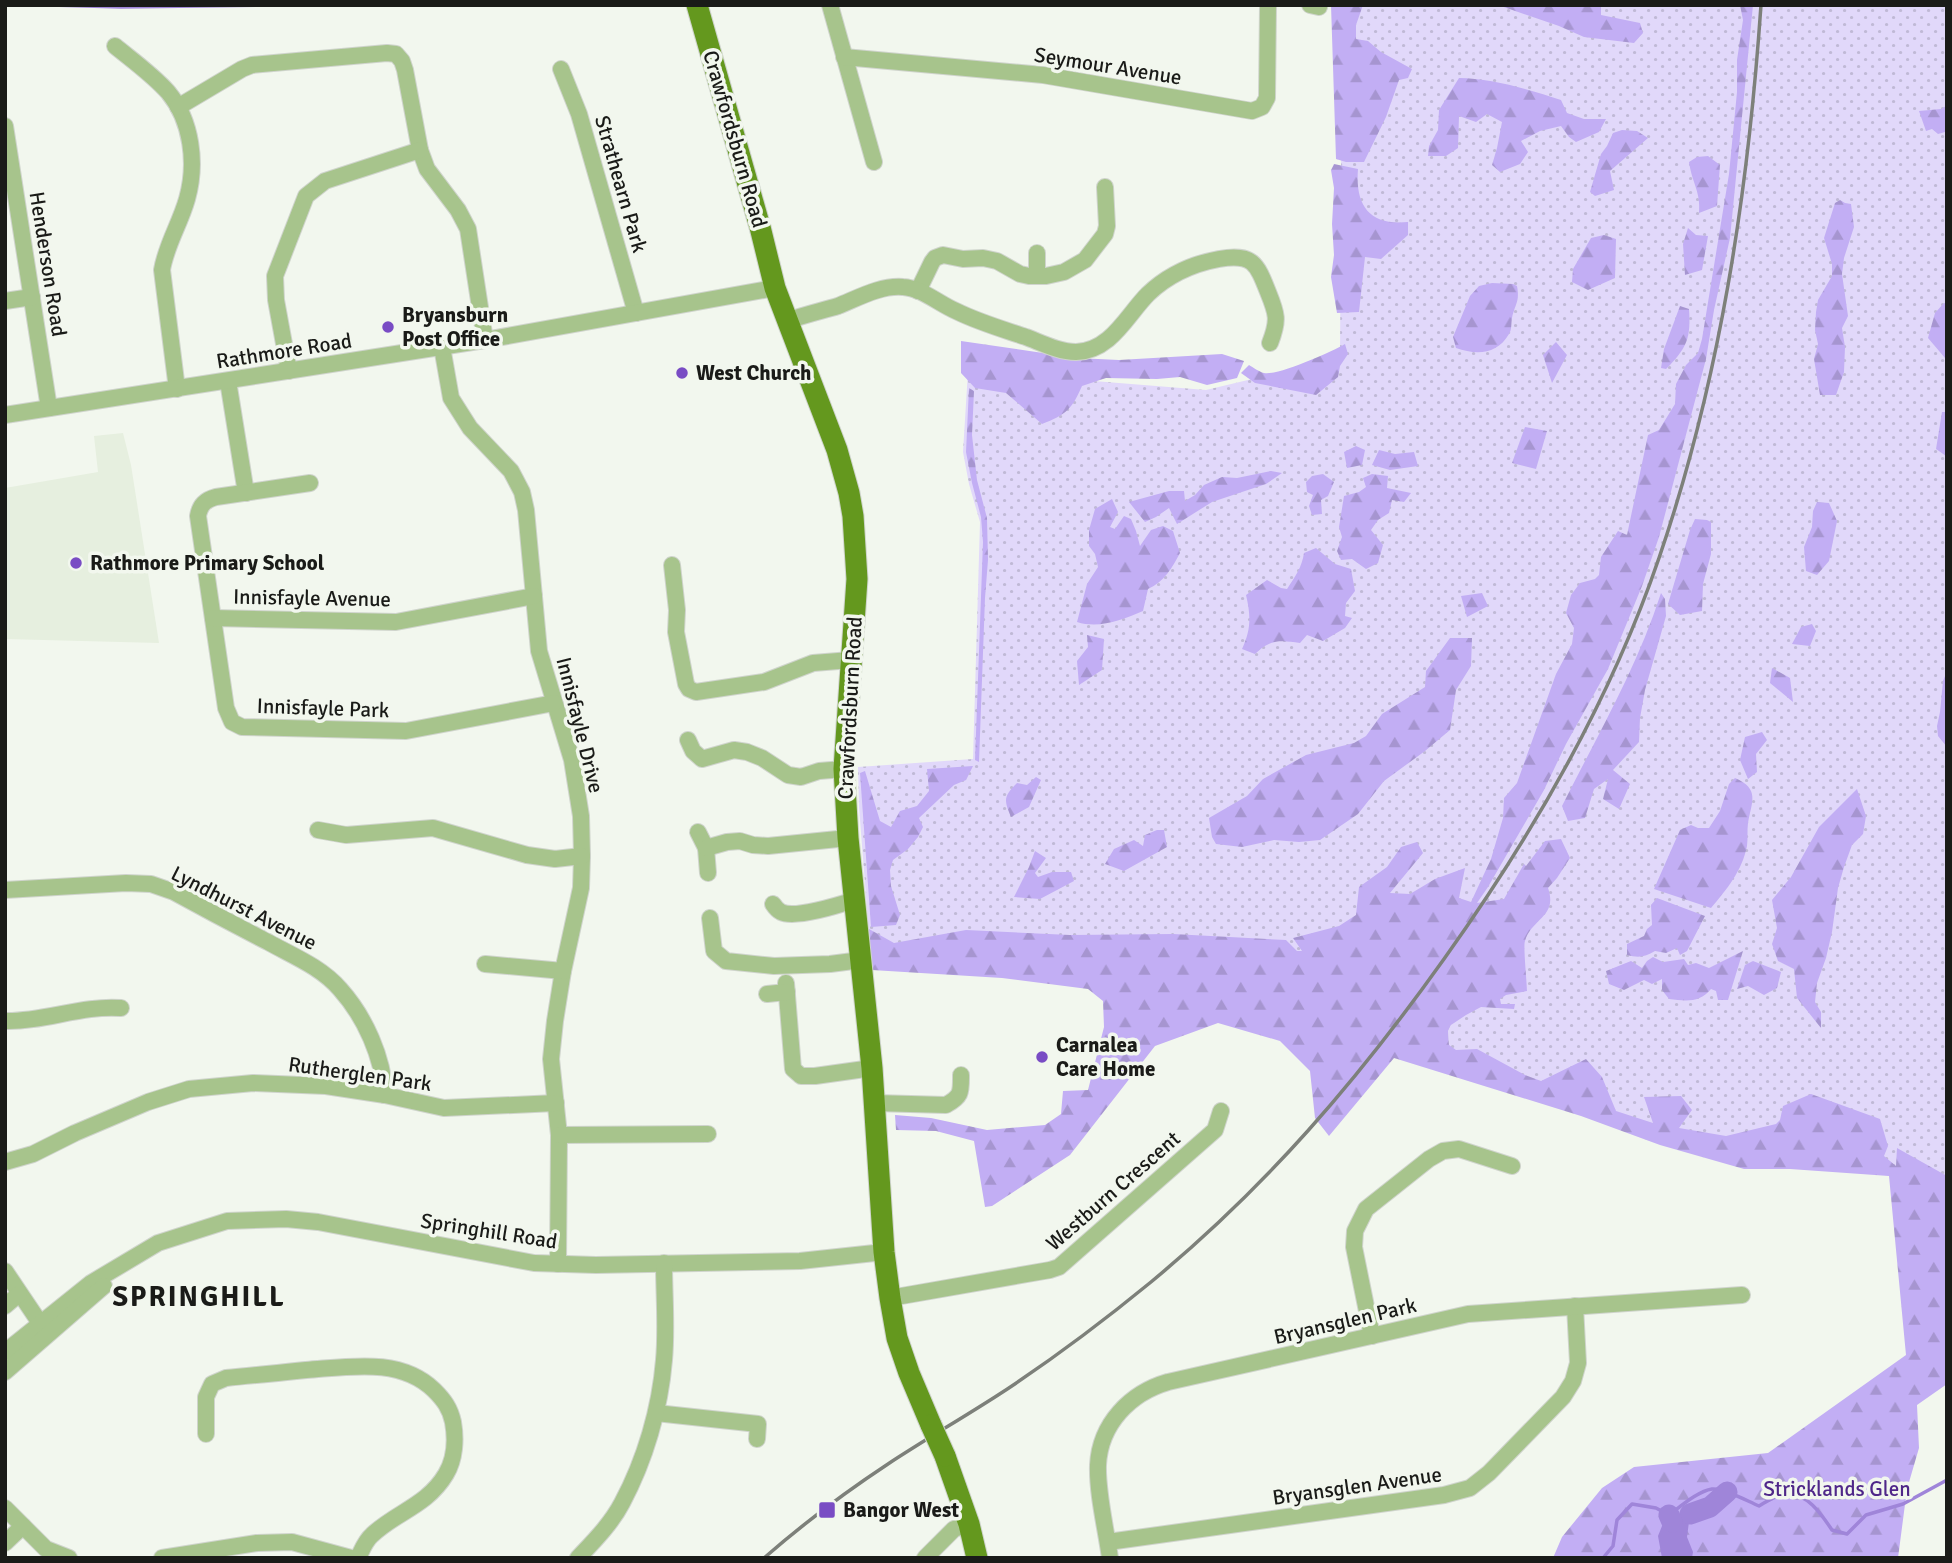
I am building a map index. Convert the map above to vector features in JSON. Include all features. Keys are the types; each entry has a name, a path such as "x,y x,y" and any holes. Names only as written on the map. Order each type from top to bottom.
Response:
{"main road":[{"name":"Crawfordsburn Road","path":"697,5 775,288 837,450 849,494 857,579 844,769 848,838 875,1103 884,1252 897,1338 946,1456 969,1524 977,1558"}],"street":[{"path":"830,5 875,162"},
{"name":"Seymour Avenue","path":"844,57 1043,75 1252,111 1262,107 1267,98 1268,5"},
{"path":"115,46 167,90 178,107 188,132 194,165 187,199 165,252 162,270 177,388"},
{"path":"178,107 252,65 396,54 405,70 420,150 427,169 458,210 468,229 485,340"},
{"name":"Strathearn Park","path":"561,69 579,114 636,313"},
{"name":"Henderson Road","path":"5,126 48,408"},
{"path":"289,371 276,300 275,276 306,196 325,181 420,150"},
{"path":"918,290 932,262 943,255 963,259 990,259 1020,274 1055,275 1070,270 1094,250 1106,230 1105,187"},
{"path":"1037,253 1037,276"},
{"path":"787,321 884,289 907,287 987,324 1060,349 1082,351 1104,342 1157,286 1182,270 1224,258 1246,259 1254,263 1259,270 1277,315 1276,328 1270,342"},
{"name":"Rathmore Road","path":"5,415 485,340 775,288"},
{"path":"5,301 32,297"},
{"name":"Innisfayle Drive","path":"442,347 451,398 470,428 511,471 522,492 539,651 572,760 581,816 580,888 563,971 551,1059 559,1135 558,1264"},
{"path":"228,381 246,493"},
{"name":"Innisfayle Park","path":"310,483 208,499 199,511 228,714 232,722 242,727 406,732 554,703"},
{"path":"673,565 676,632 686,684 690,689 696,692 764,682 813,663 851,660"},
{"name":"Innisfayle Avenue","path":"213,618 396,622 534,596"},
{"path":"688,740 697,764 734,750 762,758 788,775 801,777 819,771 844,769"},
{"path":"318,830 346,835 433,828 527,855 555,859 582,856"},
{"path":"698,832 706,848 708,873"},
{"path":"706,848 740,841 768,846 848,838"},
{"name":"Lyndhurst Avenue","path":"5,890 151,884 174,892 313,966 339,987 354,1008 374,1044 382,1071 385,1095"},
{"path":"773,904 779,911 792,914 825,909 854,900"},
{"path":"710,918 714,951 726,961 774,966 861,960"},
{"path":"485,964 563,971"},
{"path":"767,994 787,987 793,1069 801,1076 872,1068"},
{"path":"5,1021 23,1022 107,1007 121,1008"},
{"path":"875,1103 946,1105 960,1095 961,1075"},
{"name":"Rutherglen Park","path":"5,1162 33,1154 148,1102 189,1089 253,1083 326,1087 385,1095 444,1108 556,1103"},
{"name":"Westburn Crescent","path":"890,1298 1059,1267 1215,1130 1221,1111"},
{"path":"559,1135 708,1135"},
{"path":"1373,1336 1353,1247 1358,1223 1366,1209 1443,1151 1459,1149 1512,1166"},
{"name":"Springhill Road","path":"9,1366 44,1329 138,1255 175,1236 227,1221 286,1219 318,1222 534,1263 800,1261 884,1252"},
{"path":"578,1558 598,1537 621,1504 656,1413 664,1359 664,1263"},
{"path":"5,1271 44,1329"},
{"path":"5,1306 19,1294"},
{"name":"Bryansglen Park","path":"1109,1550 1098,1476 1099,1457 1116,1417 1130,1401 1148,1390 1168,1382 1468,1314 1742,1295"},
{"name":"Bryansglen Avenue","path":"1109,1550 1444,1496 1470,1488 1489,1473 1569,1389 1577,1372 1579,1354 1575,1306"},
{"path":"206,1434 205,1397 212,1384 226,1378 365,1365 406,1372 430,1386 447,1404 451,1413 455,1431 452,1461 434,1490 418,1505 373,1534 358,1558"},
{"path":"656,1413 758,1424 757,1439"},
{"path":"5,1507 46,1549 69,1558"},
{"path":"925,1558 954,1529 969,1524"},
{"path":"5,1543 23,1526"},
{"path":"162,1558 257,1543 292,1542 351,1558"}],"shaded area":[{"path":"1342,5 1519,5 1549,13 1606,5 1947,5 1947,1201 1890,1176 1698,1143 1450,1062 1448,1031 1478,975 871,961 858,767 973,759 980,522 963,452 968,371 1206,390 1340,358"},
{"name":"Rathmore Primary School","path":"123,433 131,465 159,643 5,639 5,488 98,472 94,436"},
{"path":"1690,1514 1687,1537 1693,1552 1692,1558 1662,1558 1658,1536 1662,1526"}],"green space":[{"path":"1331,5 1363,5 1356,25 1356,39 1368,41 1381,52 1412,69 1408,78 1399,80 1386,117 1364,162 1336,159"},
{"path":"1498,5 1606,5 1601,6 1601,15 1640,23 1643,33 1634,43 1584,37"},
{"name":"Stricklands Glen","path":"1740,5 1753,5 1730,238 1706,359 1659,537 1608,669 1544,790 1477,903 1504,899 1524,864 1526,866 1545,841 1561,839 1570,858 1548,888 1550,905 1547,911 1528,933 1525,941 1527,991 1506,995 1500,999 1501,1004 1515,1004 1514,1009 1481,1007 1451,1025 1448,1031 1449,1045 1456,1050 1477,1049 1541,1081 1586,1059 1602,1077 1616,1111 1653,1123 1644,1097 1681,1096 1692,1110 1679,1128 1726,1136 1776,1124 1780,1120 1783,1106 1811,1094 1880,1119 1888,1146 1884,1156 1896,1166 1897,1148 1947,1176 1947,1384 1917,1405 1919,1448 1907,1489 1898,1558 1553,1558 1562,1537 1602,1488 1634,1467 1768,1453 1906,1355 1889,1176 1790,1169 1744,1169 1660,1145 1581,1116 1394,1058 1329,1136 1315,1118 1310,1071 1280,1041 1218,1023 1155,1046 1070,1155 992,1206 985,1207 974,1141 936,1131 896,1130 895,1115 931,1118 987,1130 1045,1125 1061,1114 1063,1091 1088,1090 1104,1027 1103,1001 1088,989 1002,978 872,970 869,929 894,943 966,930 1070,935 1173,934 1286,940 1297,951 1302,951 1293,938 1339,926 1356,915 1359,887 1387,867 1401,847 1417,842 1423,853 1390,893 1410,894 1435,879 1465,868 1459,898 1471,902 1491,859 1503,818 1504,798 1517,783 1556,674 1572,644 1574,628 1566,613 1571,595 1580,583 1595,579 1599,575 1601,557 1618,531 1627,535 1648,435 1659,430 1675,404 1676,384 1686,365 1698,353 1729,174 1737,92 1737,60 1743,20"},
{"path":"1459,78 1497,82 1524,89 1561,100 1567,113 1584,119 1606,119 1599,132 1576,142 1561,126 1540,131 1521,141 1528,152 1520,164 1500,172 1492,165 1502,122 1487,114 1476,122 1459,116 1458,148 1446,156 1428,156 1429,146 1438,130 1439,110"},
{"path":"1946,106 1947,134 1938,134 1932,129 1926,131 1919,111"},
{"path":"1622,130 1637,131 1648,138 1610,171 1614,190 1595,196 1590,192 1601,154 1613,133"},
{"path":"1708,156 1720,165 1717,206 1699,213 1699,199 1689,162 1697,157"},
{"path":"1334,164 1358,169 1362,203 1374,216 1383,220 1408,222 1408,235 1381,259 1365,257 1359,312 1337,313 1331,277 1334,255 1334,188 1331,170"},
{"path":"1840,200 1851,204 1854,227 1842,274 1848,316 1842,328 1845,347 1844,372 1836,395 1820,395 1814,359 1818,344 1815,330 1816,312 1818,300 1832,276 1832,264 1824,238 1835,203"},
{"path":"1688,228 1696,235 1708,236 1702,270 1685,275 1683,244"},
{"path":"1604,235 1616,239 1615,278 1588,290 1572,282 1573,269 1591,238"},
{"path":"1492,283 1517,286 1518,299 1510,332 1498,346 1486,352 1456,348 1453,337 1470,296 1479,286"},
{"path":"1944,303 1947,304 1945,358 1928,338 1935,313"},
{"path":"1680,306 1689,309 1686,342 1679,355 1666,369 1661,368 1664,349"},
{"path":"961,341 1077,358 1119,360 1222,354 1244,361 1237,378 1207,385 1180,377 1106,378 1082,386 1067,410 1042,424 1006,393 975,388 961,373"},
{"path":"1556,342 1567,355 1552,383 1543,355"},
{"path":"1345,344 1348,354 1340,366 1338,377 1316,395 1255,383 1241,373 1249,365 1264,373 1281,371"},
{"path":"969,388 974,391 972,435 977,480 987,518 988,560 979,762 975,760 983,542 981,517 966,452"},
{"path":"1942,412 1947,412 1946,456 1936,449"},
{"path":"1525,427 1547,431 1536,469 1512,463"},
{"path":"1356,446 1365,450 1362,465 1347,468 1344,452"},
{"path":"1379,450 1395,454 1414,452 1418,466 1390,470 1372,465"},
{"path":"1271,471 1282,473 1266,484 1212,502 1177,524 1169,508 1145,522 1129,502 1169,491 1184,491 1185,501 1204,485 1222,477 1237,478"},
{"path":"1323,474 1334,482 1328,496 1321,500 1322,514 1312,515 1309,506 1313,495 1307,492 1306,482 1312,476"},
{"path":"1372,474 1388,476 1387,488 1411,493 1404,502 1392,500 1389,513 1378,520 1371,530 1383,545 1378,563 1366,569 1352,559 1341,560 1337,551 1342,537 1339,527 1344,496 1366,487 1363,478"},
{"path":"1112,499 1118,512 1110,527 1115,529 1124,516 1131,519 1140,546 1151,530 1163,526 1173,531 1180,553 1163,578 1148,589 1143,611 1102,624 1077,622 1087,584 1098,567 1095,554 1089,546 1089,530 1095,509"},
{"path":"1817,502 1829,503 1837,521 1829,561 1817,575 1806,571 1804,547 1812,527 1813,511"},
{"path":"1695,519 1711,522 1711,554 1703,584 1702,611 1680,615 1668,604"},
{"path":"1316,548 1335,564 1351,569 1355,591 1346,603 1345,616 1352,618 1345,628 1323,641 1307,635 1300,643 1276,642 1255,654 1242,649 1249,623 1246,595 1267,580 1287,589 1300,567 1304,553"},
{"path":"1482,593 1488,606 1467,617 1461,596"},
{"path":"1661,593 1665,599 1666,616 1645,690 1639,742 1613,770 1630,784 1619,809 1603,799 1608,779 1594,789 1585,818 1568,821 1562,806 1628,675"},
{"path":"1812,624 1816,631 1810,646 1792,644 1801,627"},
{"path":"1087,635 1104,639 1102,670 1079,685 1077,661 1088,647"},
{"path":"1450,638 1472,638 1471,666 1456,690 1450,730 1384,781 1358,814 1320,840 1274,840 1242,847 1216,844 1209,818 1247,796 1263,779 1306,755 1354,743 1366,736 1382,714 1425,687 1426,671"},
{"path":"1772,668 1790,678 1793,702 1770,683"},
{"path":"1947,671 1947,747 1938,736 1937,726 1943,681"},
{"path":"1762,732 1767,740 1756,754 1757,772 1748,779 1740,760 1745,737"},
{"path":"973,766 966,780 954,785 919,818 923,827 918,837 893,860 890,870 891,886 900,915 896,925 871,927 860,773 865,771 880,821 891,827 900,811 917,806 929,791 927,769"},
{"path":"1036,777 1041,780 1029,807 1011,817 1006,802 1007,795 1017,783 1027,785"},
{"path":"1735,778 1751,791 1752,802 1745,855 1728,887 1711,908 1654,889 1680,830 1691,825 1709,828 1720,811 1729,784"},
{"path":"1857,789 1866,816 1863,834 1852,845 1844,867 1826,958 1817,983 1815,1002 1821,1012 1821,1028 1797,998 1794,969 1778,961 1772,944 1777,928 1772,900 1791,877 1819,827"},
{"path":"1164,830 1167,847 1124,871 1105,864 1114,849 1134,840 1143,846 1145,835"},
{"path":"1035,851 1046,858 1035,873 1038,877 1052,872 1071,872 1074,881 1040,899 1014,897 1029,867"},
{"path":"1657,898 1705,916 1687,951 1680,955 1677,948 1666,953 1655,951 1642,956 1627,955 1627,944 1644,936 1652,925 1651,905"},
{"path":"1743,951 1728,1000 1718,1000 1716,991 1711,989 1697,999 1669,999 1662,990 1662,979 1652,984 1644,980 1624,990 1609,984 1606,971 1631,961 1642,968 1653,957 1663,962 1684,959 1688,965 1696,963 1709,968"},
{"path":"1753,961 1781,972 1777,988 1764,995 1748,986 1737,989 1745,965"}],"waterway":[{"path":"50,5 273,5"},
{"path":"1603,1558 1613,1546 1617,1520 1632,1504 1656,1508 1669,1515 1695,1496 1712,1489 1759,1506 1778,1496 1793,1494 1813,1505 1832,1530 1847,1534 1866,1515 1903,1504 1947,1480"},
{"path":"1690,1514 1710,1507 1727,1492"},
{"path":"1669,1515 1672,1522"}],"railway":[{"path":"764,1558 856,1486 995,1397 1074,1342 1193,1246 1272,1170 1344,1089 1444,959 1508,865 1566,766 1617,664 1659,558 1680,491 1699,423 1728,285 1748,146 1761,5"}],"place":[{"name":"Bryansburn Post Office","path":"388,327"},
{"name":"West Church","path":"682,373"},
{"name":"Rathmore Primary School","path":"76,563"},
{"name":"Carnalea Care Home","path":"1042,1057"},
{"name":"Bangor West","path":"827,1510"}],"district":[{"name":"SPRINGHILL","path":"199,1297"}]}
